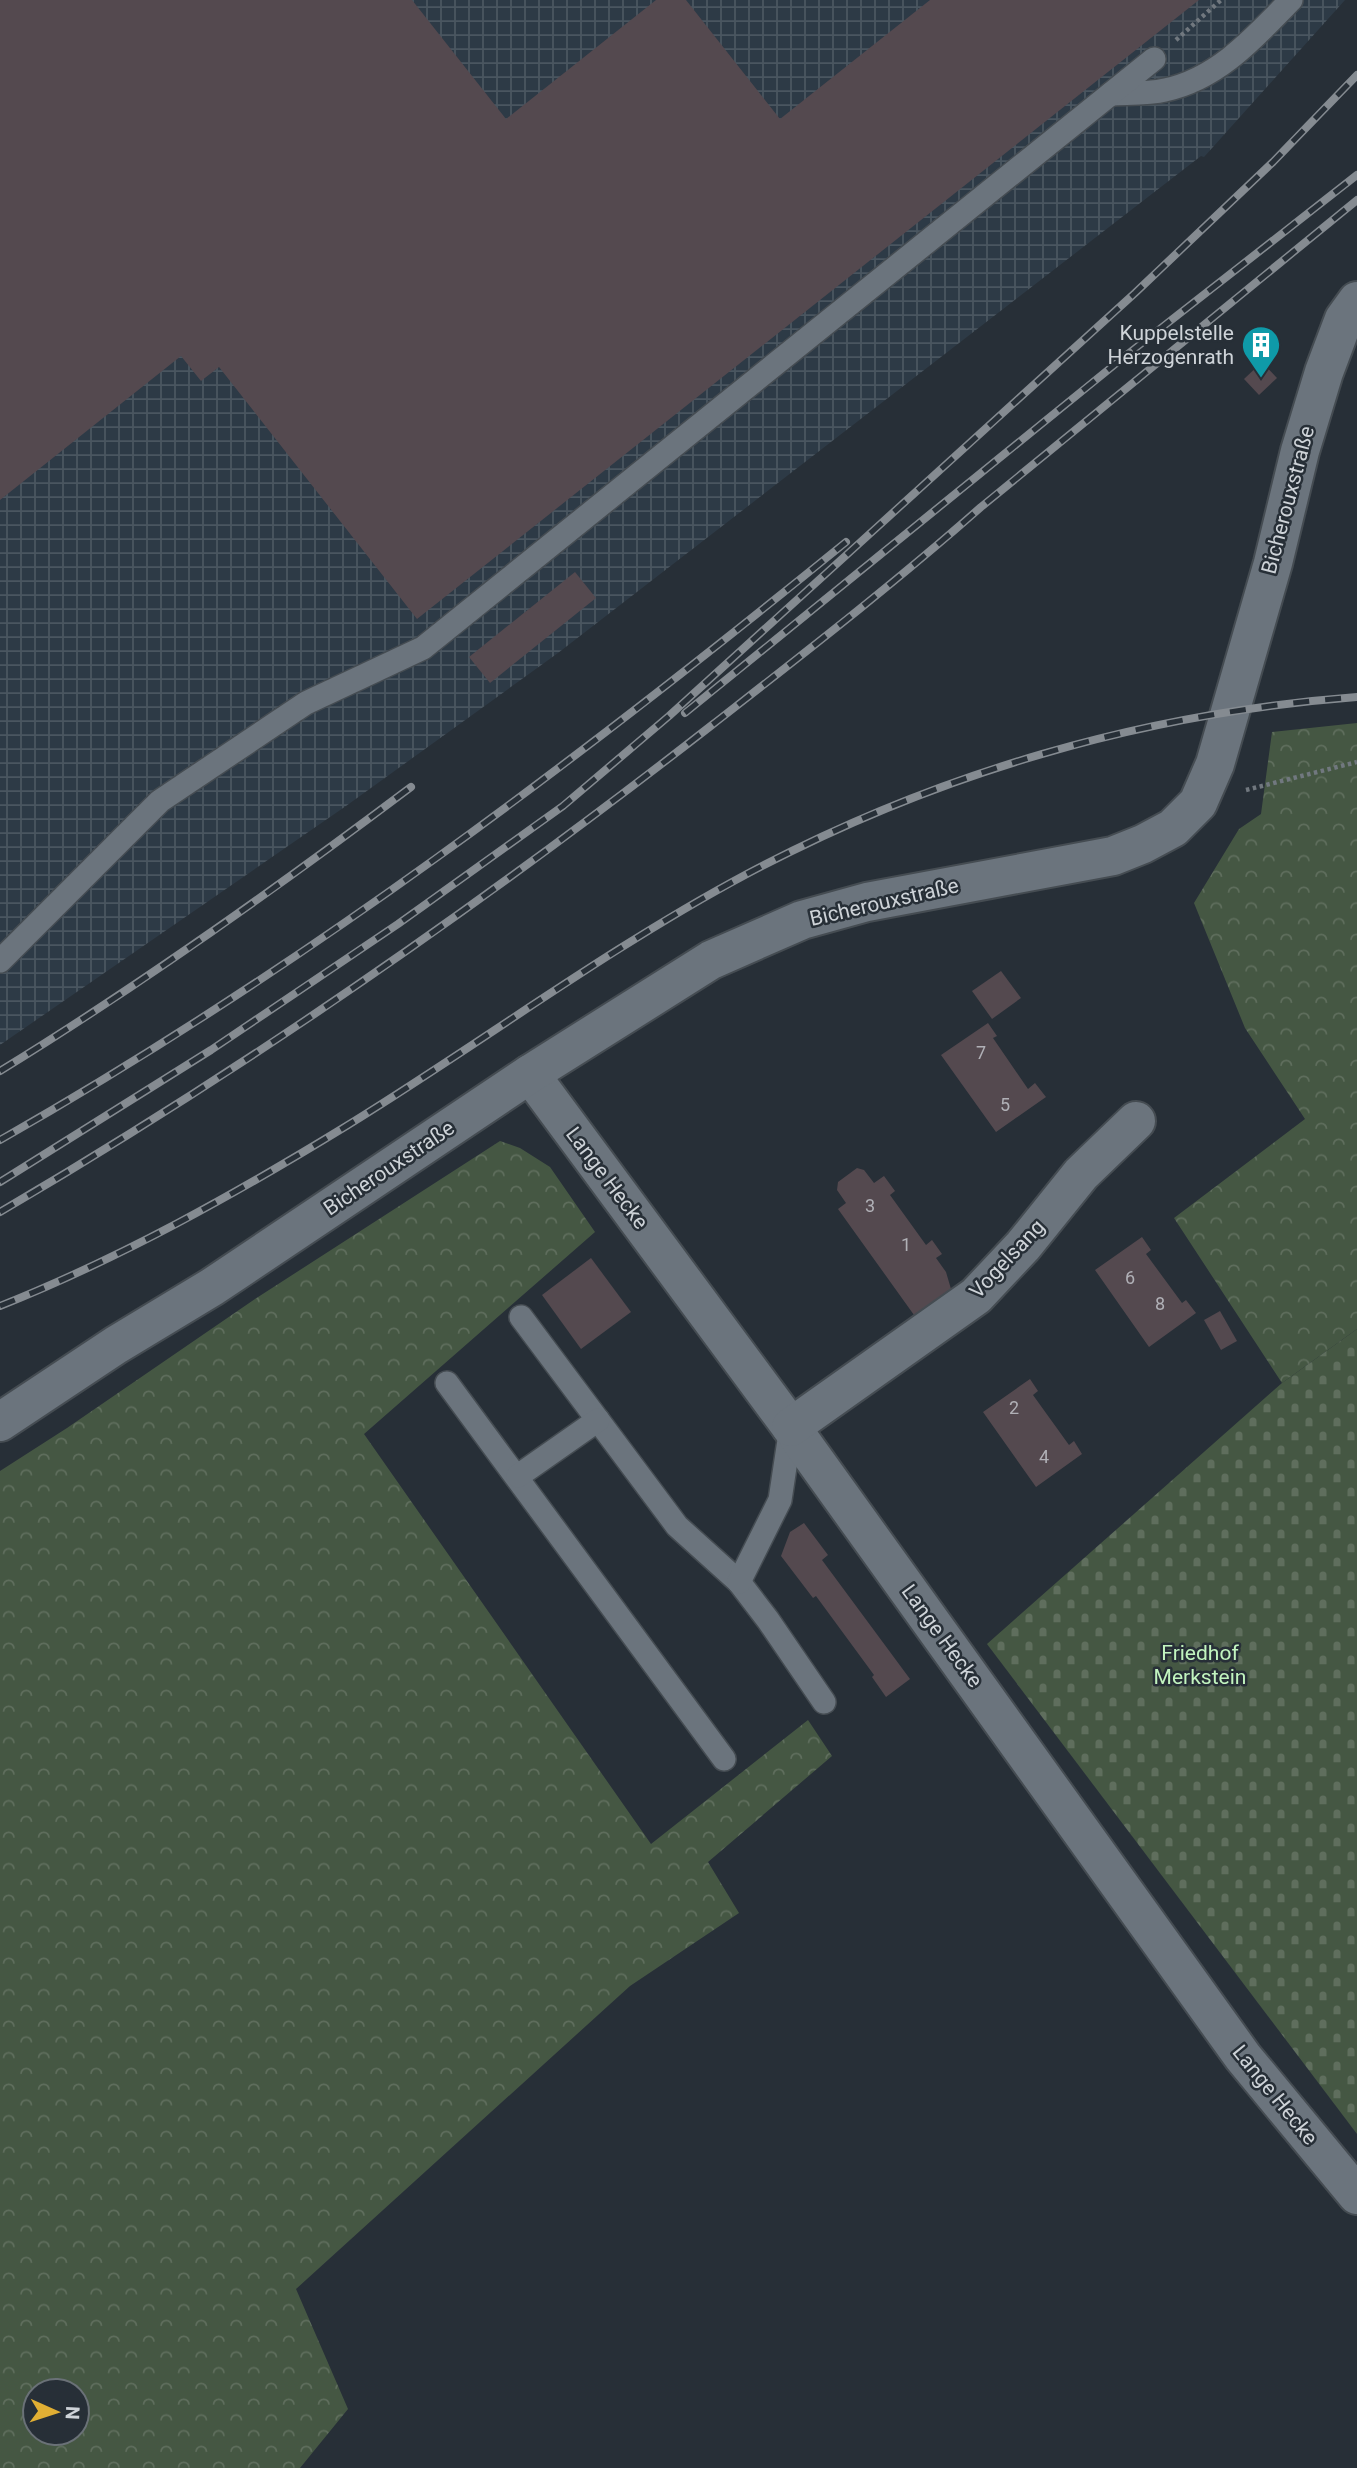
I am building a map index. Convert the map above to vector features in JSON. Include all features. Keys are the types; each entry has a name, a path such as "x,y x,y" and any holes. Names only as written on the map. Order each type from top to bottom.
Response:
{"street":[{"name":"Bicherouxstraße","path":"0,1422 116,1345 212,1287 530,1074 711,960 802,920 867,902 1113,856 1173,828 1198,803 1214,764 1273,563 1300,451 1324,372 1344,319 1357,301"},
{"name":"Lange Hecke","path":"530,1074 791,1427 1243,2057 1357,2195"},
{"name":"Vogelsang","path":"791,1427 976,1296 1023,1246 1082,1174 1136,1121"}],"lane":[{"path":"1111,94 1165,90 1209,74 1248,44 1291,0"},
{"path":"0,961 160,801 306,702 423,648 1154,59"},
{"path":"521,1317 677,1526 739,1582 824,1702"},
{"path":"447,1383 724,1759"},
{"path":"518,1476 598,1420"},
{"path":"739,1582 780,1500 791,1427"}],"path":[{"path":"1154,59 1221,0"},
{"path":"1198,803 1357,762"}],"shaded area":[{"path":"0,0 1345,0 1204,157 1201,156 558,653 346,806 0,1045"}],"green space":[{"path":"1357,723 1357,1329 1282,1383 1174,1218 1305,1119 1245,1028 1194,903 1239,829 1261,814 1272,732"},
{"path":"500,1141 520,1148 550,1167 595,1232 364,1434 651,1844 808,1720 832,1756 708,1862 739,1913 630,1986 296,2289 348,2409 300,2468 0,2468 0,1471 255,1299"},
{"name":"Friedhof Merkstein","path":"1357,1329 1357,2134 987,1644 1282,1383"}],"building":[{"path":"0,0 412,0 506,119 656,0 686,0 780,119 930,0 1199,0 417,619 219,367 201,381 181,356 0,500"},
{"name":"Kuppelstelle Herzogenrath","path":"1262,362 1277,378 1259,395 1244,379"},
{"path":"575,572 596,598 490,683 469,657"},
{"path":"1001,971 1021,998 992,1019 972,991"},
{"path":"988,1023 997,1036 993,1038 1028,1089 1035,1083 1046,1097 996,1132 941,1055"},
{"path":"857,1168 864,1170 874,1183 884,1176 895,1191 890,1195 926,1245 932,1240 942,1254 936,1258 946,1272 951,1289 914,1315 838,1209 846,1203 837,1190 838,1182"},
{"path":"1142,1237 1151,1250 1146,1254 1182,1303 1186,1300 1196,1313 1149,1347 1095,1270"},
{"path":"591,1258 631,1312 581,1349 542,1295"},
{"path":"1220,1311 1237,1341 1221,1350 1204,1320"},
{"path":"1030,1379 1038,1391 1033,1395 1069,1445 1074,1441 1082,1454 1036,1487 983,1412"},
{"path":"804,1523 828,1555 822,1560 910,1679 886,1697 872,1677 874,1675 816,1596 813,1598 781,1556 790,1532"}],"railway":[{"path":"0,1182 211,1050 398,924 563,806 669,716 1135,293 1273,162 1357,75"},
{"path":"685,713 1124,357 1357,175"},
{"path":"0,1212 93,1157 275,1041 453,918 627,791 848,618 1357,200"},
{"path":"0,1140 221,1005 435,859 643,703 846,542"},
{"path":"0,1306 134,1246 264,1175 398,1094 643,934 745,875 817,839 890,807 1042,754 1198,717 1357,697"},
{"path":"0,1071 209,934 411,787"}],"place":[{"name":"Kuppelstelle Herzogenrath","path":"1261,379"}]}
